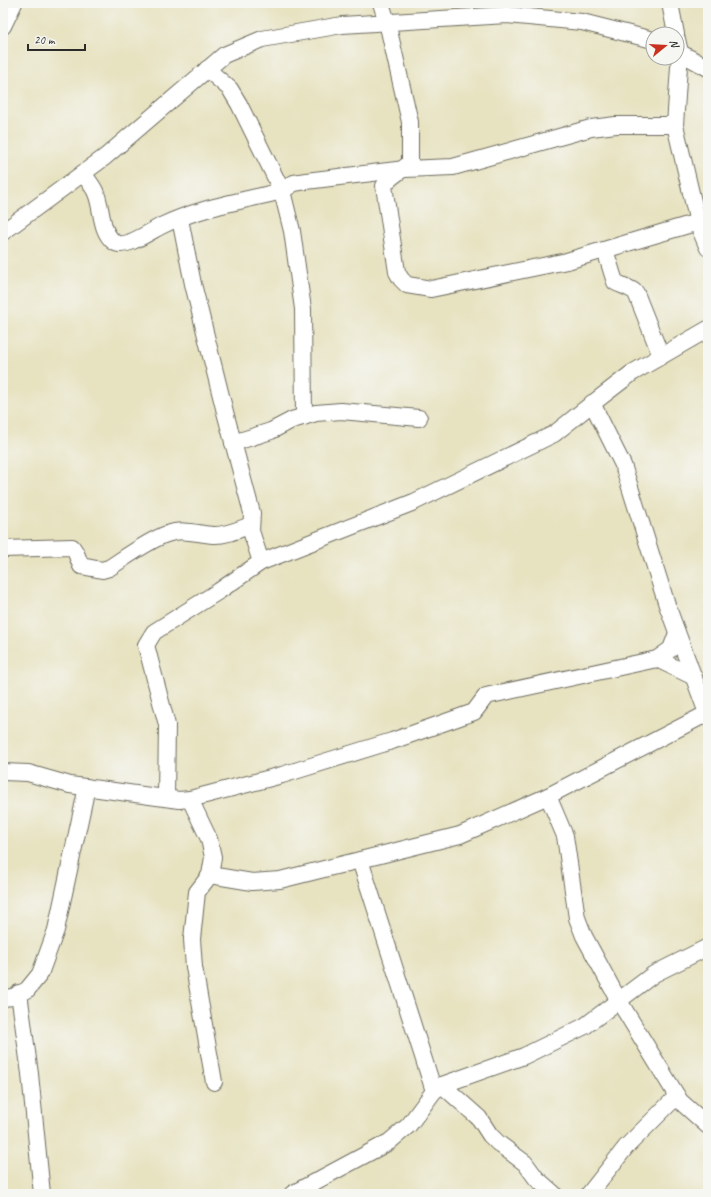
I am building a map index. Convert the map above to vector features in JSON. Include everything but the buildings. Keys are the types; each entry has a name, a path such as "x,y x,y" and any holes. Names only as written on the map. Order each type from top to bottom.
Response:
{"street":[{"path":"3,26 14,3"},
{"path":"381,3 387,22 410,122 410,162 404,169 387,180 384,186 397,272 401,279 408,285 431,289 567,261 698,222"},
{"path":"670,3 674,26"},
{"path":"3,232 105,157 224,55 262,39 342,25 387,22 507,9 582,22 645,38"},
{"path":"685,52 708,68"},
{"path":"677,66 675,125 698,222 708,248"},
{"path":"208,69 230,89 239,104 282,191 292,231 303,309 304,417"},
{"path":"83,173 95,190 103,224 110,238 119,244 132,241 192,214 282,191 294,183 404,169 453,167 591,128 616,125 675,125"},
{"path":"180,219 193,284 252,513 251,531 261,562"},
{"path":"605,250 615,282 622,286 631,288 636,293 661,356"},
{"path":"166,797 167,725 146,645 154,632 219,591 261,562 414,502 554,434 632,373 708,330"},
{"path":"210,875 252,882 280,880 460,835 548,796 708,714 677,633 623,466 592,403"},
{"path":"233,443 270,431 292,420 316,413 340,411 419,418"},
{"path":"3,549 72,547 76,552 81,566 102,570 109,568 168,533 189,531 213,535 251,525"},
{"path":"3,772 28,773 70,785 179,800 190,799 282,775 392,742 474,712 486,696 656,659 671,649 677,633"},
{"path":"656,659 694,677"},
{"path":"3,998 13,997 27,990 40,974 56,930 87,787"},
{"path":"548,796 566,836 577,918 584,936 619,1001 680,1101 708,1126"},
{"path":"190,799 209,839 213,857 210,875 197,892 192,939 194,967 214,1082"},
{"path":"360,860 438,1088 479,1118 490,1135 498,1143 525,1163 536,1178 554,1194"},
{"path":"292,1194 389,1142 408,1125 438,1088 524,1056 586,1026 654,974 708,947"},
{"path":"19,993 30,1074 42,1194"},
{"path":"589,1194 626,1147 677,1096"}]}
